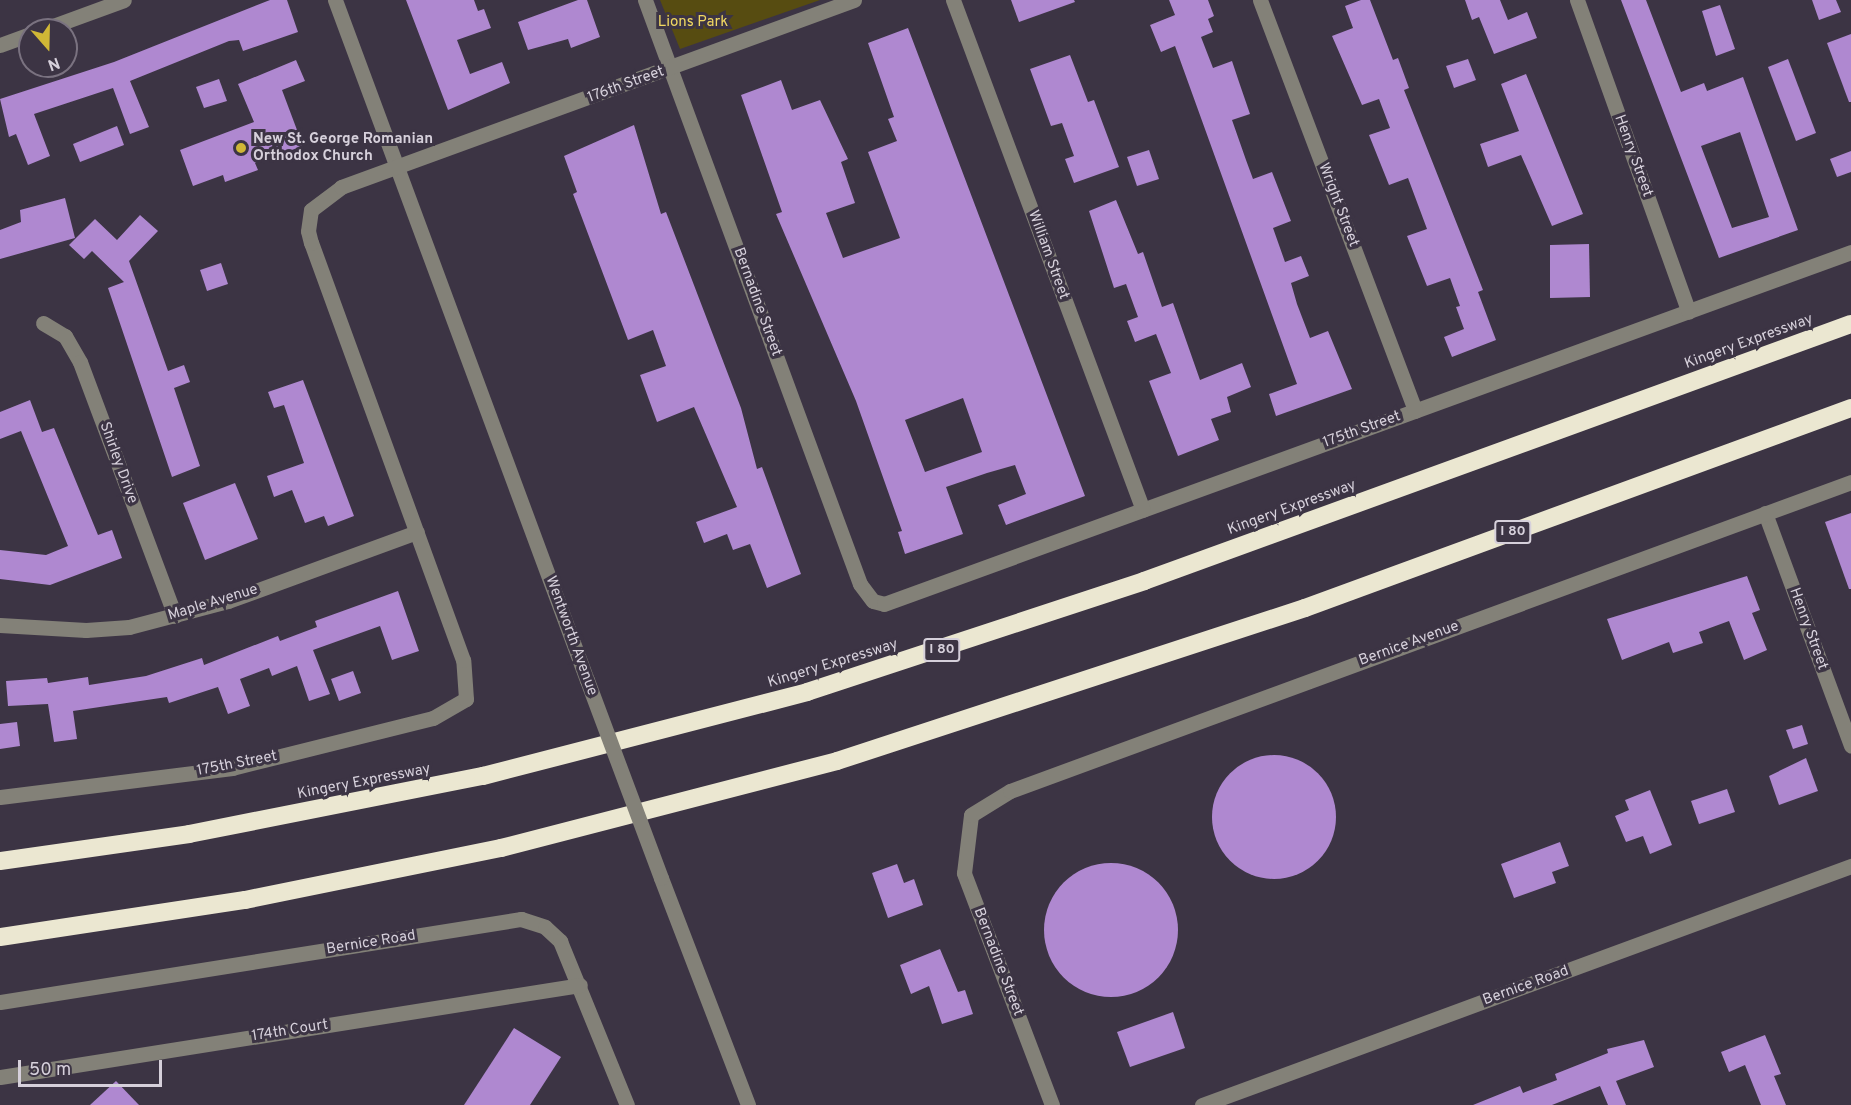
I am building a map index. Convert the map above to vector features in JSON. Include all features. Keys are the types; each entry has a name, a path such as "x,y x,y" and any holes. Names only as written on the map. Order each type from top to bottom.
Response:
{"highway":[{"name":"Kingery Expressway","path":"0,861 189,834 461,780 651,736 807,692 1133,585 1851,324"},
{"name":"I 80","path":"0,938 351,880 570,832 826,764 1035,700 1294,611 1851,408"}],"street":[{"path":"75,18 124,0"},
{"name":"Wentworth Avenue","path":"335,0 661,878 748,1105"},
{"name":"Bernadine Street","path":"645,0 860,584 873,601"},
{"name":"176th Street","path":"397,167 671,69 854,0"},
{"name":"William Street","path":"953,0 1143,510"},
{"name":"Wright Street","path":"1260,0 1415,411"},
{"name":"Henry Street","path":"1577,0 1689,312"},
{"path":"0,45 18,38"},
{"path":"397,167 319,200 311,210 308,231 417,532"},
{"name":"175th Street","path":"873,601 901,601 1143,510 1851,252"},
{"name":"Shirley Drive","path":"44,323 65,336 80,362 175,616"},
{"name":"Bernice Avenue","path":"971,815 1010,791 1851,482"},
{"name":"Henry Street","path":"1765,513 1851,746"},
{"name":"175th Street","path":"0,797 232,768 433,718 466,699 463,660 417,532"},
{"name":"Maple Avenue","path":"0,625 86,630 129,627 175,616 417,532"},
{"name":"Bernadine Street","path":"971,815 964,873 1052,1105"},
{"name":"Bernice Road","path":"1202,1105 1851,866"},
{"name":"Bernice Road","path":"0,1002 521,919 545,927 560,941 580,985 627,1105"},
{"name":"174th Court","path":"0,1077 580,985"}],"green space":[{"name":"Lions Park","path":"660,0 820,0 680,49"}],"building":[{"path":"270,0 287,0 298,32 243,51 239,40 229,41 130,81 149,127 130,134 113,88 34,114 50,156 28,165 16,134 9,137 0,99 65,78 78,78 78,74 114,62"},
{"path":"406,0 474,0 478,11 484,9 491,28 457,40 470,74 502,62 510,83 448,110"},
{"path":"578,0 587,0 600,37 571,48 568,39 528,50 518,22"},
{"path":"1011,0 1074,0 1075,2 1019,22"},
{"path":"1169,0 1208,0 1214,16 1208,19 1213,32 1201,37 1213,68 1232,61 1250,114 1232,120 1246,160 1253,179 1272,172 1291,221 1273,228 1285,262 1301,256 1309,276 1291,283 1297,304 1310,338 1328,331 1352,389 1276,416 1269,394 1297,384 1175,46 1161,52 1150,25 1175,15"},
{"path":"1361,0 1370,0 1393,60 1398,58 1409,88 1404,90 1483,290 1478,292 1496,340 1452,357 1444,337 1464,329 1456,307 1460,306 1450,278 1427,286 1407,236 1427,229 1408,178 1389,185 1369,135 1390,128 1379,99 1362,105 1332,36 1353,28 1345,6"},
{"path":"1465,0 1500,0 1508,20 1527,12 1537,38 1494,54 1479,17 1472,20"},
{"path":"1621,0 1646,0 1681,92 1704,83 1707,91 1743,77 1798,230 1719,258","holes":["1740,132 1769,217 1732,228 1701,146"]},
{"path":"1812,0 1836,0 1841,12 1819,20"},
{"path":"1720,5 1735,49 1716,56 1702,11"},
{"path":"908,28 1085,496 1006,525 998,505 1026,494 1015,465 987,473 946,487 963,534 905,554 898,532 902,531 856,401 776,214 782,212 741,95 781,80 792,110 820,100 848,159 841,162 855,203 826,213 843,258 900,238 868,152 897,141 888,119 894,117 868,43","holes":["963,398 982,452 925,472 905,420"]},
{"path":"1851,34 1851,102 1849,102 1827,43"},
{"path":"1070,55 1088,102 1094,100 1119,167 1074,183 1065,159 1074,156 1062,123 1051,126 1030,69"},
{"path":"1468,59 1476,80 1454,88 1446,66"},
{"path":"1788,59 1816,133 1796,141 1768,67"},
{"name":"New St. George Romanian Orthodox Church","path":"296,60 305,81 282,90 303,146 255,163 258,170 225,182 223,175 193,186 180,150 254,122 238,84"},
{"path":"1526,74 1583,214 1552,226 1521,155 1488,167 1480,144 1519,131 1501,84"},
{"path":"219,79 227,101 204,108 196,87"},
{"path":"634,125 661,214 666,212 741,408 757,469 762,467 801,574 767,588 750,544 733,550 727,534 704,543 696,522 737,507 694,407 657,422 640,375 666,366 653,330 628,340 573,194 577,192 564,156"},
{"path":"117,126 124,145 80,162 73,144"},
{"path":"1149,150 1159,179 1137,186 1127,157"},
{"path":"1851,151 1851,172 1837,177 1830,159"},
{"path":"65,198 75,238 0,259 0,230 21,222 20,210"},
{"path":"1116,200 1138,254 1143,252 1162,307 1173,303 1200,380 1242,363 1251,387 1227,397 1231,412 1211,419 1219,440 1178,456 1149,381 1171,373 1156,334 1135,342 1127,321 1138,317 1126,284 1114,288 1089,211"},
{"path":"140,215 158,231 129,261 168,371 184,365 190,382 174,388 200,466 172,477 108,288 124,282 92,251 84,259 69,245 95,219 117,240"},
{"path":"1589,244 1590,297 1550,298 1550,245"},
{"path":"221,263 228,284 207,291 200,270"},
{"path":"303,380 354,516 328,526 324,516 305,523 292,490 274,497 267,476 304,463 284,405 274,408 268,392"},
{"path":"30,400 42,432 54,428 98,535 112,530 122,558 50,585 0,579 0,550 46,555 68,546 21,431 0,439 0,412"},
{"path":"235,483 258,539 205,560 183,503"},
{"path":"1851,513 1851,589 1849,589 1825,522"},
{"path":"1747,576 1760,610 1752,613 1767,650 1744,660 1729,621 1699,632 1703,643 1673,653 1669,642 1622,660 1607,619"},
{"path":"398,591 419,651 392,660 380,626 313,650 330,694 309,701 297,666 272,676 269,668 240,679 250,706 228,714 218,687 169,703 167,697 73,711 77,739 54,742 48,704 8,706 6,681 47,678 48,683 88,677 89,685 146,676 202,658 204,665 278,636 280,641 317,627 315,621"},
{"path":"353,671 361,693 339,701 331,679"},
{"path":"17,722 20,746 0,749 0,724"},
{"path":"1802,725 1808,744 1793,749 1786,730"},
{"path":"1274,755 1298,760 1309,765 1318,773 1326,782 1331,793 1336,817 1331,841 1326,852 1318,861 1309,869 1298,874 1274,879 1250,874 1239,869 1230,861 1222,852 1217,841 1212,817 1217,793 1222,782 1230,773 1239,765 1250,760"},
{"path":"1806,758 1818,791 1779,805 1769,776"},
{"path":"1727,789 1735,812 1699,824 1691,801"},
{"path":"1650,790 1672,845 1650,854 1643,836 1626,842 1615,816 1629,810 1625,800"},
{"path":"1560,842 1569,866 1552,872 1556,883 1514,898 1501,864"},
{"path":"1111,863 1136,868 1158,883 1173,905 1178,930 1173,955 1158,977 1136,992 1111,997 1086,992 1064,977 1049,955 1044,930 1049,905 1064,883 1086,868"},
{"path":"897,864 904,883 914,879 923,905 888,918 872,873"},
{"path":"940,949 958,992 965,990 973,1014 942,1024 929,986 911,994 900,965"},
{"path":"1173,1012 1185,1048 1130,1067 1117,1032"},
{"path":"514,1028 561,1057 530,1105 464,1105"},
{"path":"1765,1035 1781,1074 1774,1076 1786,1105 1761,1105 1745,1065 1729,1072 1721,1052"},
{"path":"1644,1040 1654,1067 1616,1081 1626,1105 1608,1105 1600,1086 1552,1105 1473,1105 1520,1086 1523,1093 1557,1080 1555,1074 1608,1053 1607,1049"},
{"path":"116,1081 139,1105 90,1105"}],"place":[{"name":"New St. George Romanian Orthodox Church","path":"241,148"}]}
